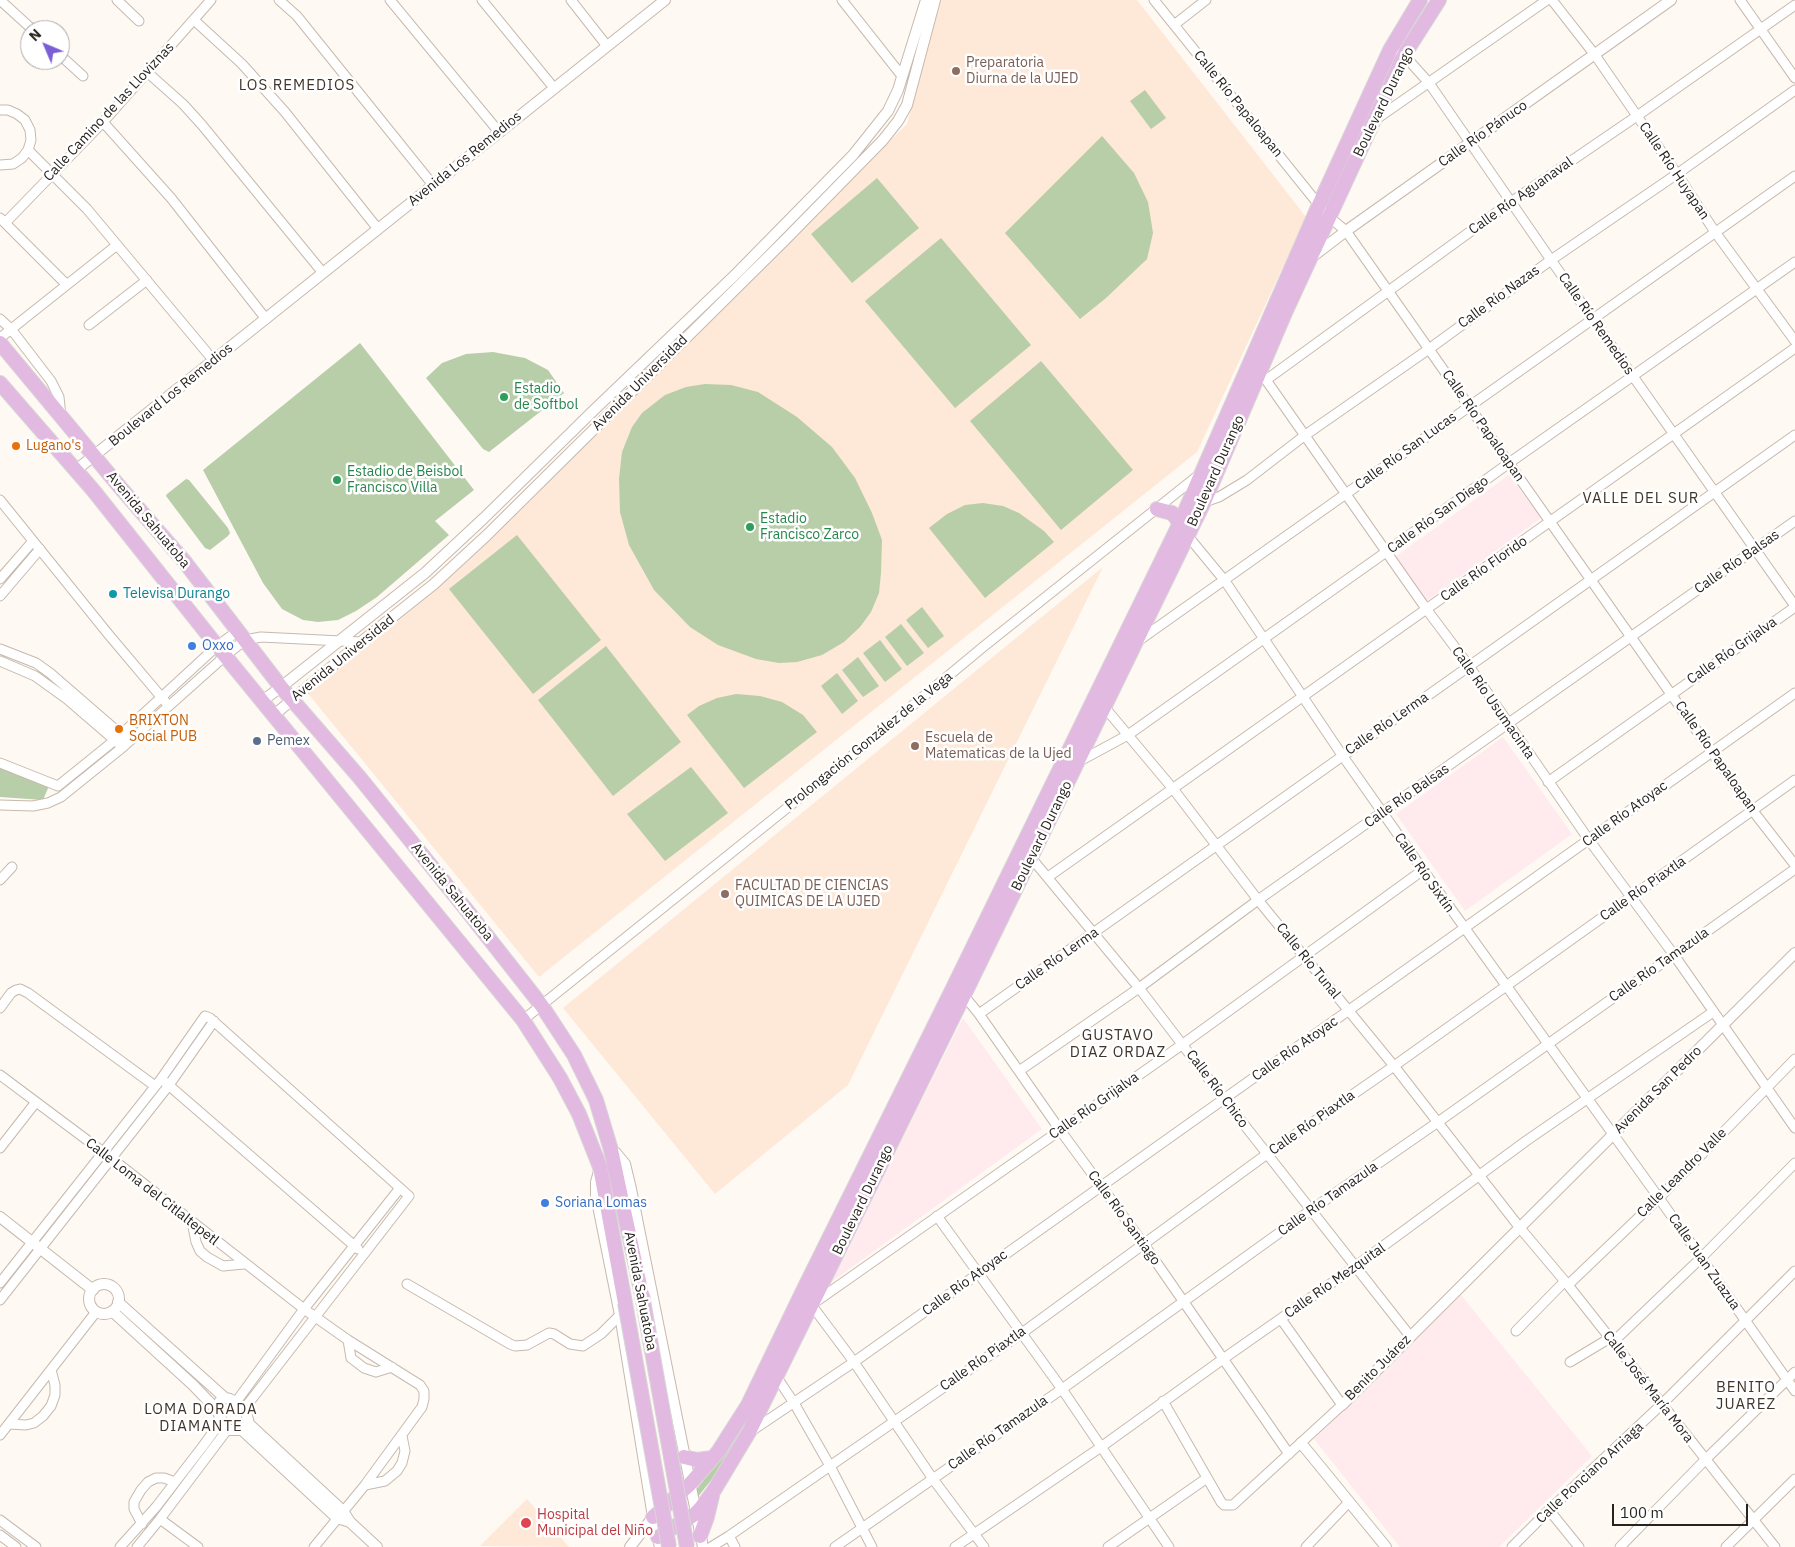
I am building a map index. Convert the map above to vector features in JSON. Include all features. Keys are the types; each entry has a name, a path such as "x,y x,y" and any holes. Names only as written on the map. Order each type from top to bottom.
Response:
{"main road":[{"name":"Boulevard Durango","path":"653,1517 690,1484 733,1430 748,1405 1021,846 1100,701 1136,643 1183,530 1203,471 1257,376 1293,264 1319,205 1390,50 1420,0"},
{"name":"Boulevard Durango","path":"656,1544 695,1514 713,1492 749,1432 1078,763 1115,656 1183,530 1204,502 1284,315 1404,55 1439,0"},
{"name":"Avenida Sahuatoba","path":"0,343 184,561 281,687 360,778 465,908 542,1006 574,1055 596,1100 611,1150 648,1296 687,1547"},
{"name":"Avenida Sahuatoba","path":"0,383 93,490 221,651 523,1020 560,1078 579,1114 600,1167 623,1309 669,1547"},
{"path":"93,490 103,486 119,486"},
{"path":"1156,509 1172,513 1183,530"},
{"path":"683,1452 696,1460 712,1458"},
{"path":"701,1542 713,1492"}],"street":[{"path":"118,0 139,21"},
{"name":"Calle Camino de las Lloviznas","path":"3,220 52,174 102,122 211,0"},
{"path":"279,0 297,16 432,185"},
{"path":"390,0 498,132"},
{"path":"482,0 554,88"},
{"path":"571,0 607,46"},
{"name":"Avenida Los Remedios","path":"266,319 665,0"},
{"path":"842,0 902,76"},
{"name":"Avenida Universidad","path":"262,701 426,573 743,266 853,154 888,111 898,90 926,0"},
{"name":"Avenida Universidad","path":"274,715 434,584 546,478 785,240 888,134 907,105 936,0"},
{"name":"Calle Río Papaloapan","path":"1154,0 1319,205 1329,217 1346,231 1590,580 1795,867"},
{"path":"1174,25 1206,0"},
{"path":"1374,121 1548,0"},
{"name":"Calle Río Huyapan","path":"1552,0 1595,55 1715,232 1795,341"},
{"name":"Calle Río Pánuco","path":"1293,264 1311,258 1346,231 1671,0"},
{"path":"1740,0 1795,78"},
{"path":"1,1 22,20"},
{"name":"Calle Río Aguanaval","path":"1257,376 1389,290 1795,5"},
{"path":"194,20 242,64 279,105 378,229"},
{"name":"Calle Río Remedios","path":"1390,50 1404,55 1429,83 1550,260 1795,607"},
{"path":"70,64 83,76"},
{"path":"147,72 183,104 202,125 323,273"},
{"name":"Calle Río Nazas","path":"1204,502 1219,497 1233,489 1550,260 1677,174 1795,90"},
{"path":"0,110 8,110 18,114 25,120 30,130 31,140 28,150 22,158 13,164 0,165"},
{"path":"102,122 171,198 266,319"},
{"path":"28,150 87,209 214,361"},
{"name":"Calle Río San Lucas","path":"1115,656 1225,581 1795,176"},
{"path":"3,220 66,284"},
{"path":"0,338 117,245"},
{"name":"Calle Río San Diego","path":"1078,763 1128,735 1795,262"},
{"path":"89,325 147,280"},
{"path":"0,319 11,329 56,389 61,416"},
{"name":"Boulevard Los Remedios","path":"76,470 266,319"},
{"name":"Calle Río Florido","path":"1048,877 1174,790 1230,747 1427,610 1795,348"},
{"name":"Calle Río Usumacinta","path":"1257,376 1304,436 1469,666 1548,782 1674,955 1795,1128"},
{"path":"594,410 603,420"},
{"name":"Calle Río Lerma","path":"979,1014 1795,435"},
{"name":"Prolongación González de la Vega","path":"523,1020 854,755 983,647 1203,471 1218,467"},
{"path":"0,500 168,705"},
{"name":"Calle Río Balsas","path":"1019,1072 1139,988 1258,900 1795,521"},
{"name":"Calle Río Sixtín","path":"1183,530 1225,581 1342,756 1613,1135"},
{"path":"0,579 33,541"},
{"path":"0,596 40,549"},
{"path":"426,573 434,584"},
{"name":"Calle Río Grijalva","path":"1548,782 1795,607"},
{"path":"58,786 118,737 161,696 242,636 361,642"},
{"path":"0,649 36,663 50,673 126,744"},
{"path":"0,805 33,806 48,803 61,797 126,744 168,705 221,651"},
{"path":"0,661 35,676 118,737"},
{"name":"Calle Río Atoyac","path":"749,1432 854,1362 1795,693"},
{"name":"Calle Río Tunal","path":"1100,701 1174,790 1258,900 1394,1066 1520,1228"},
{"path":"0,763 58,786"},
{"name":"Calle Río Piaxtla","path":"711,1547 1022,1333 1267,1154 1394,1066 1795,780"},
{"path":"58,786 61,797"},
{"name":"Calle Río Chico","path":"1021,846 1139,988 1410,1336"},
{"path":"0,880 12,867"},
{"name":"Calle Río Tamazula","path":"835,1547 1062,1389 1795,867"},
{"name":"Calle Río Grijalva","path":"811,1304 1183,1044 1423,870"},
{"name":"Avenida San Pedro","path":"1520,1228 1795,953"},
{"name":"Calle Río Santiago","path":"955,984 979,1014 1100,1186 1143,1243 1289,1454"},
{"path":"0,1008 11,994 20,989 158,1082 169,1084 364,1254"},
{"name":"Calle Río Mezquital","path":"955,1547 1101,1447 1163,1401 1356,1266 1586,1099 1713,1012"},
{"path":"0,1300 36,1245 102,1152 158,1082 205,1016 409,1197 244,1409"},
{"path":"0,1283 36,1245 111,1158 169,1084 214,1022"},
{"name":"Calle Leandro Valle","path":"1516,1331 1659,1198 1795,1058"},
{"name":"Calle Loma del Citlaltepetl","path":"0,1075 111,1158 244,1264 304,1309 348,1340 420,1385 424,1392 422,1407 402,1436"},
{"path":"0,1148 36,1102"},
{"name":"Calle Juan Zuazua","path":"1613,1135 1795,1391"},
{"path":"1570,1362 1612,1340 1700,1258 1795,1163"},
{"path":"236,1402 304,1309 400,1188"},
{"path":"937,1216 1062,1389 1169,1547"},
{"path":"0,1217 93,1290"},
{"path":"192,1222 196,1242 200,1250 207,1257 223,1266 244,1264"},
{"name":"Calle José María Mora","path":"1520,1228 1612,1340 1706,1459 1752,1521 1775,1547"},
{"name":"Benito Juárez","path":"1207,1478 1221,1502 1224,1505 1233,1505 1342,1405 1520,1228"},
{"name":"Calle Ponciano Arriaga","path":"1512,1547 1662,1404 1795,1271"},
{"path":"118,1302 112,1311 107,1314 96,1312 90,1304 90,1294 102,1284 113,1287 116,1291 118,1302 225,1398 236,1402 244,1409 248,1416 246,1427"},
{"path":"407,1284 515,1346 527,1345 549,1333 570,1344 583,1346 601,1334 633,1300 644,1295 648,1296 701,1542"},
{"path":"802,1293 854,1362 895,1420 933,1479 984,1547"},
{"path":"623,1309 656,1544"},
{"path":"112,1311 193,1384 216,1409 227,1430"},
{"path":"0,1435 96,1312"},
{"path":"1281,1319 1342,1405"},
{"path":"348,1340 351,1358 364,1368 376,1372 392,1367"},
{"path":"167,1361 175,1353"},
{"path":"768,1364 794,1403 830,1466 872,1547"},
{"path":"9,1424 26,1425 34,1423 43,1416 55,1395 55,1385 51,1370"},
{"path":"1620,1547 1795,1372"},
{"path":"216,1409 225,1398"},
{"path":"1108,1547 1207,1478 1163,1401"},
{"path":"120,1547 142,1524 204,1446 222,1420"},
{"path":"137,1547 227,1430 246,1427"},
{"path":"246,1427 377,1547"},
{"path":"365,1486 385,1481 397,1471 402,1463 405,1451 402,1436"},
{"path":"314,1547 365,1486 402,1436"},
{"path":"1301,1444 1386,1547"},
{"path":"642,1446 654,1454 664,1456 683,1452"},
{"path":"142,1524 134,1509 134,1502 140,1490 148,1482 156,1478 164,1478 175,1482"},
{"path":"1726,1547 1795,1479"},
{"path":"1306,1547 1349,1502"},
{"path":"1549,1510 1580,1547"},
{"path":"630,1547 653,1517"},
{"path":"160,1519 198,1547"},
{"path":"0,1520 36,1547"},
{"path":"0,1535 18,1547 25,1539"},
{"path":"729,1536 735,1547"}],"shaded area":[{"path":"941,0 1137,0 1306,217 1197,452 539,977 306,691 445,581 907,124"},
{"path":"1509,475 1541,518 1427,601 1395,557"},
{"path":"1103,567 848,1085 715,1194 563,1008"},
{"path":"1503,737 1572,834 1465,911 1396,814"},
{"path":"963,1018 1042,1129 830,1283"},
{"path":"1461,1295 1592,1456 1499,1547 1400,1547 1314,1439"},
{"name":"Hospital Municipal del Niño","path":"527,1499 569,1547 480,1546"}],"green space":[{"path":"1145,90 1166,118 1151,129 1130,101"},
{"path":"1102,136 1134,173 1148,202 1153,233 1147,259 1106,298 1080,319 1005,233"},
{"path":"877,178 919,228 852,283 811,234"},
{"path":"941,238 1031,345 955,408 865,301"},
{"name":"Estadio de Beisbol Francisco Villa","path":"360,343 474,490 435,521 449,535 377,597 338,620 318,622 303,620 282,609 263,583 203,470"},
{"path":"493,352 525,358 548,370 564,393 489,452 483,449 426,378 442,363 466,354"},
{"path":"1041,361 1133,470 1061,530 970,421"},
{"name":"Estadio Francisco Zarco","path":"705,384 731,385 758,392 797,417 832,447 855,478 872,513 882,540 879,593 871,612 860,627 844,642 822,655 797,662 779,663 756,659 718,645 690,627 654,590 629,545 620,512 619,479 622,452 632,427 642,413 665,395 686,387"},
{"path":"186,479 189,480 230,533 210,550 205,548 166,496"},
{"path":"983,503 1003,506 1019,513 1044,531 1054,542 985,598 929,528 947,514 965,505"},
{"path":"517,535 601,640 533,694 449,589"},
{"path":"922,607 944,636 928,648 906,620"},
{"path":"901,624 924,653 907,666 885,637"},
{"path":"880,640 902,669 885,682 863,653"},
{"path":"606,646 681,742 613,796 538,700"},
{"path":"858,657 879,686 863,697 842,670"},
{"path":"837,673 858,701 842,714 821,686"},
{"path":"736,694 760,696 782,702 803,715 817,732 744,788 687,715 699,706 717,698"},
{"path":"691,767 728,813 665,861 627,814"},
{"path":"0,768 49,786 43,800 0,797"},
{"path":"769,1380 727,1460 697,1498 696,1490 728,1448"}],"place":[{"name":"Preparatoria Diurna de la UJED","path":"956,71"},
{"name":"Estadio de Softbol","path":"504,397"},
{"name":"Lugano's","path":"16,446"},
{"name":"Estadio de Beisbol Francisco Villa","path":"337,480"},
{"name":"Estadio Francisco Zarco","path":"750,527"},
{"name":"Televisa Durango","path":"113,594"},
{"name":"Oxxo","path":"192,646"},
{"name":"BRIXTON Social PUB","path":"119,729"},
{"name":"Pemex","path":"257,741"},
{"name":"Escuela de Matematicas de la Ujed","path":"915,746"},
{"name":"FACULTAD DE CIENCIAS QUIMICAS DE LA UJED","path":"725,894"},
{"name":"Soriana Lomas","path":"545,1203"},
{"name":"Hospital Municipal del Niño","path":"526,1523"}],"district":[{"name":"LOS REMEDIOS","path":"297,86"},
{"name":"VALLE DEL SUR","path":"1641,499"},
{"name":"GUSTAVO DIAZ ORDAZ","path":"1118,1044"},
{"name":"BENITO JUAREZ","path":"1746,1396"},
{"name":"LOMA DORADA DIAMANTE","path":"201,1418"}]}
